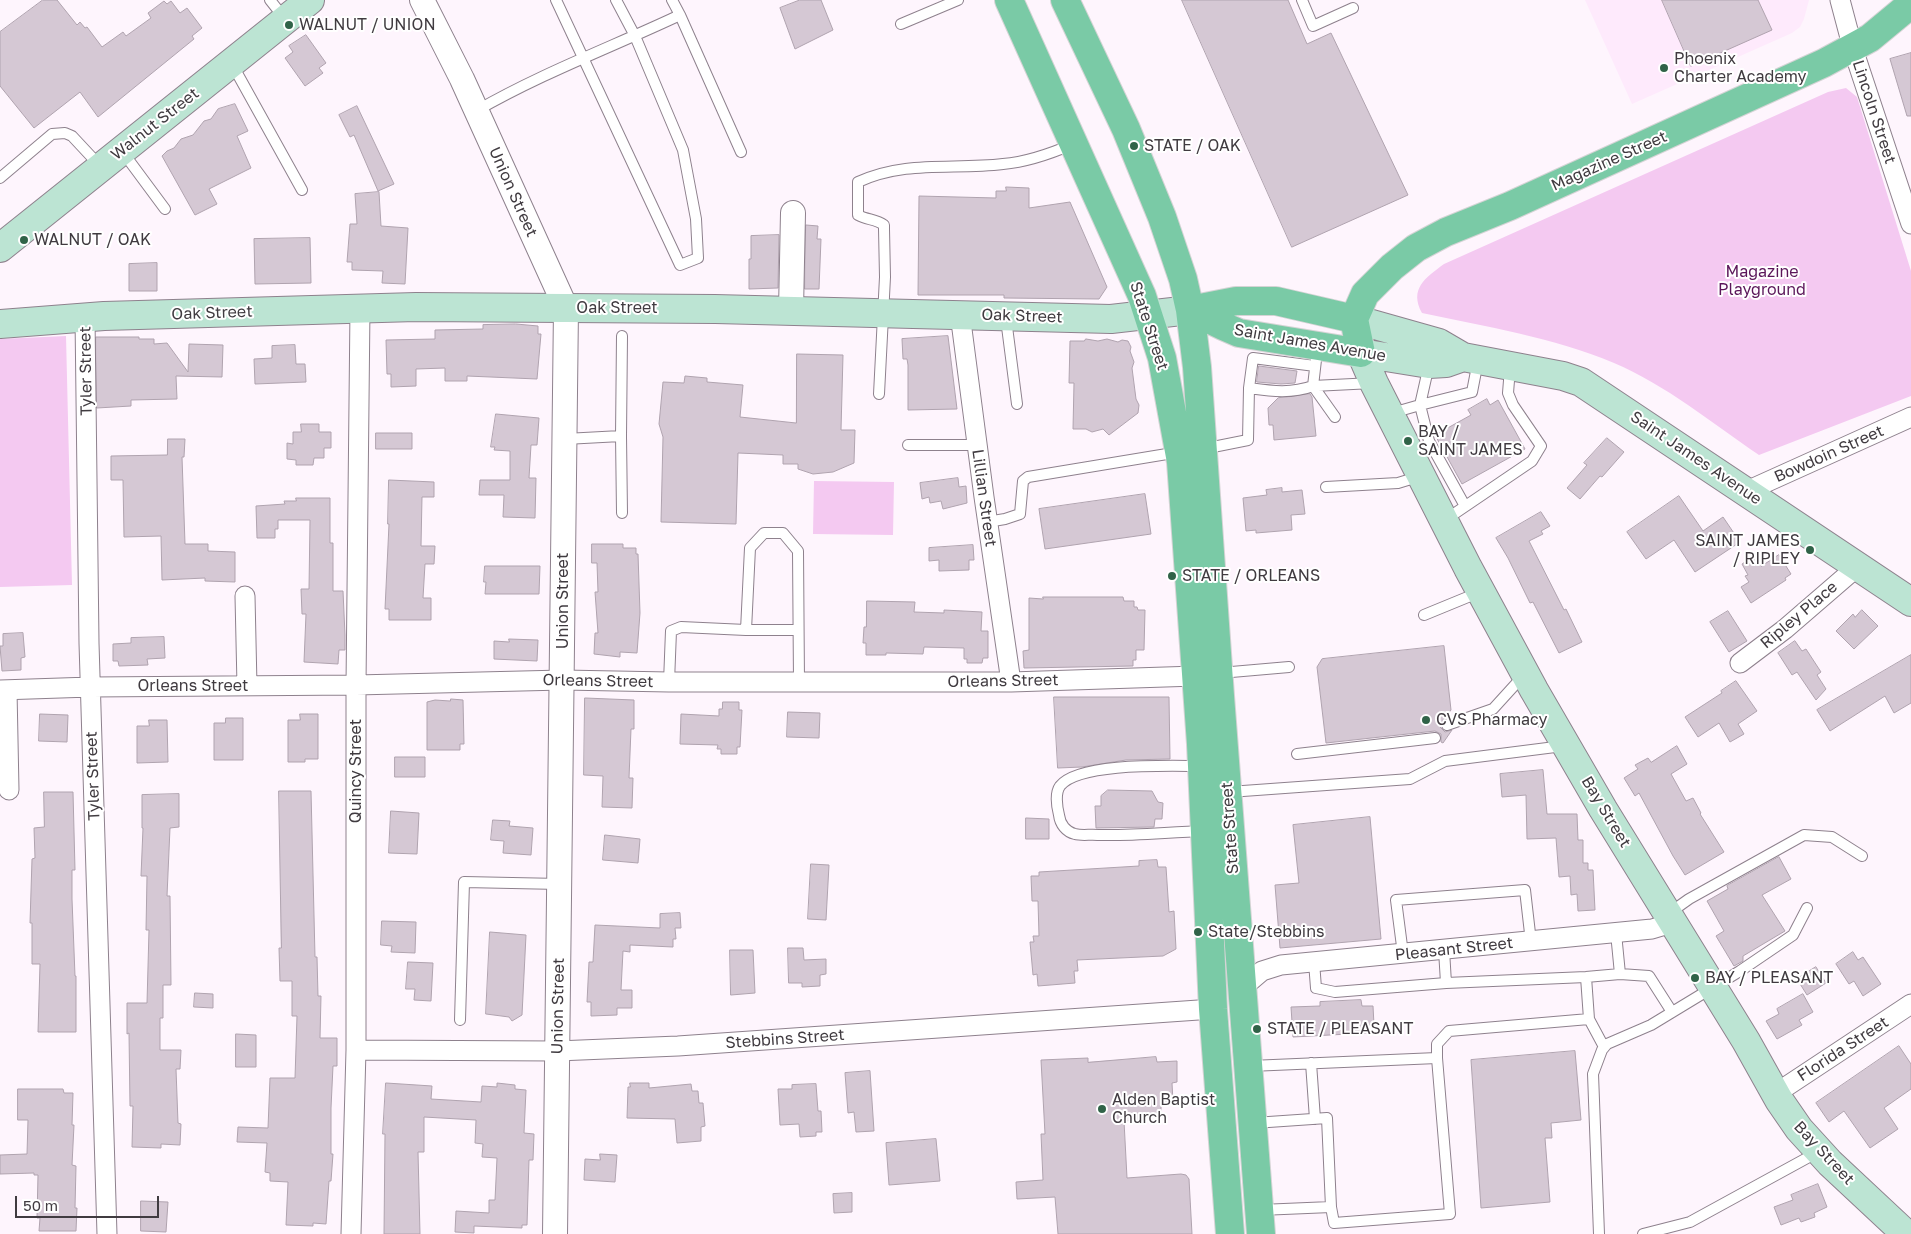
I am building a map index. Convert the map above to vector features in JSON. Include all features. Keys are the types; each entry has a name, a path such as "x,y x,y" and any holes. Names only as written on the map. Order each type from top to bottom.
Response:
{"main road":[{"name":"Walnut Street","path":"0,248 231,63 278,10 310,0"},
{"name":"State Street","path":"1009,0 1132,272 1149,316 1191,450"},
{"name":"State Street","path":"1065,0 1126,129 1162,217 1183,279 1190,310 1195,346 1191,450 1207,674 1227,792 1260,1222"},
{"name":"Magazine Street","path":"1354,319 1365,294 1380,278 1416,248 1446,232 1518,202 1853,49 1881,30 1911,4"},
{"name":"Saint James Avenue","path":"1149,316 1236,301 1276,301 1354,319 1439,343 1471,359 1564,376 1581,382 1911,602"},
{"name":"Oak Street","path":"0,302 8,306 85,317"},
{"name":"Oak Street","path":"0,324 85,317 416,307 791,310 1111,319 1149,316"},
{"name":"Saint James Avenue","path":"1190,310 1239,333 1317,356 1361,353 1430,364 1471,359"},
{"path":"1354,319 1361,353"},
{"name":"Bay Street","path":"1361,353 1374,383 1391,413 1454,513 1481,591 1526,674 1670,918 1746,1041 1775,1094 1799,1129 1830,1164 1906,1234"},
{"name":"State Street","path":"1207,674 1202,766 1213,997 1230,1234"},
{"path":"1213,997 1242,985"}],"street":[{"name":"Union Street","path":"422,0 476,111 566,308 555,1234"},
{"name":"Lincoln Street","path":"1840,0 1853,49 1911,224"},
{"path":"791,310 793,213"},
{"name":"Quincy Street","path":"351,1234 356,1050 356,684 360,308"},
{"name":"Lillian Street","path":"960,314 987,522 1011,682"},
{"name":"Tyler Street","path":"85,317 91,687 107,1234"},
{"name":"Bowdoin Street","path":"1746,491 1911,417"},
{"name":"Ripley Place","path":"1740,663 1785,629 1858,566"},
{"path":"245,596 247,686"},
{"name":"Orleans Street","path":"3,690 563,680 669,682 1011,682 1207,674"},
{"path":"3,690 9,790"},
{"name":"Pleasant Street","path":"1242,985 1262,971 1281,965 1652,929 1670,918"},
{"name":"Stebbins Street","path":"356,1050 558,1051 678,1046 1213,997"},
{"name":"Florida Street","path":"1775,1094 1911,1004"}],"lane":[{"path":"556,0 680,265 698,258 696,219 684,150 634,36 616,0"},
{"path":"672,0 741,152"},
{"path":"901,24 958,0"},
{"path":"1302,0 1313,26 1353,8"},
{"path":"476,111 509,92 680,14"},
{"path":"231,63 302,190"},
{"path":"0,178 52,134 65,133 111,158 165,209"},
{"path":"879,394 885,277 884,225 877,220 864,218 858,214 858,182 877,174 902,168 1004,164 1049,155 1074,144"},
{"path":"1006,315 1016,404"},
{"path":"622,336 622,513"},
{"path":"987,522 1020,514 1023,481 1028,477 1248,440 1249,388 1253,358 1280,363 1317,356 1313,386 1335,418"},
{"path":"1391,413 1472,392 1471,359"},
{"path":"1430,364 1420,405 1421,459 1454,513 1532,461 1541,446 1513,405 1508,393 1510,366"},
{"path":"1249,388 1300,390 1313,386 1374,383"},
{"path":"565,439 621,436"},
{"path":"908,445 977,446"},
{"path":"1326,487 1398,482 1421,459"},
{"path":"746,630 750,548 764,533 783,533 798,552 799,682"},
{"path":"1424,615 1481,591"},
{"path":"669,682 671,631 680,627 798,630"},
{"path":"1207,674 1289,667"},
{"path":"1446,725 1493,709 1526,674"},
{"path":"1297,754 1435,738"},
{"path":"1227,792 1410,780 1445,761 1567,746"},
{"path":"1202,766 1116,768 1092,772 1069,779 1060,786 1056,796 1059,817 1064,828 1075,834 1110,835 1205,831"},
{"path":"1670,918 1689,899 1804,834 1832,837 1862,856"},
{"path":"460,1020 464,882 560,884"},
{"path":"1403,954 1396,900 1525,890 1531,942"},
{"path":"1599,1234 1593,1074 1604,1048 1607,1044 1651,1025 1713,988 1792,935 1807,908"},
{"path":"1616,933 1620,974"},
{"path":"1444,950 1446,983"},
{"path":"1314,962 1316,988 1335,992 1446,983 1620,974 1649,976 1672,1012"},
{"path":"1586,977 1589,1019 1604,1048"},
{"path":"1253,1123 1326,1118 1334,1224 1450,1214 1437,1044 1449,1031 1589,1019"},
{"path":"1248,1066 1437,1058"},
{"path":"1311,1063 1315,1119"},
{"path":"1643,1234 1690,1222 1819,1151"},
{"path":"1260,1222 1332,1207"}],"shaded area":[{"name":"Phoenix Charter Academy","path":"1585,0 1809,0 1800,27 1792,33 1632,104"}],"green space":[{"name":"Magazine Playground","path":"1846,88 1857,97 1911,271 1911,396 1759,455 1670,393 1614,363 1543,339 1422,313 1418,305 1418,291 1425,279 1444,264 1828,92"},
{"path":"66,336 72,585 0,587 0,339"},
{"path":"814,481 894,482 893,535 813,534"}],"building":[{"path":"43,0 57,0 77,25 80,22 85,28 87,27 102,47 123,32 126,36 151,18 148,13 164,1 167,4 171,1 180,13 187,8 202,28 192,36 194,39 98,117 80,92 34,128 0,86 0,32"},
{"path":"800,0 821,0 833,30 795,49 780,8"},
{"path":"1182,0 1288,0 1307,44 1331,33 1408,195 1292,247"},
{"path":"1662,0 1758,0 1772,30 1691,66"},
{"path":"306,35 326,63 319,68 323,73 305,86 285,58 293,52 289,46"},
{"path":"1911,53 1911,116 1907,116 1890,59"},
{"path":"235,104 248,131 237,136 251,168 209,189 217,204 195,215 162,156 174,148 181,139 193,135 204,121 211,119 218,109"},
{"path":"357,106 394,184 378,191 354,135 350,137 339,115"},
{"path":"1006,187 1029,188 1029,208 1070,202 1107,287 1099,299 1004,298 1004,295 918,295 919,196 996,198 996,191 1006,191"},
{"path":"379,192 381,226 408,228 405,284 382,283 383,271 352,270 352,262 347,262 350,224 357,224 355,194"},
{"path":"806,225 818,226 817,239 821,239 819,289 805,289"},
{"path":"779,235 778,288 749,289 751,236"},
{"path":"310,238 311,283 255,284 254,239"},
{"path":"157,263 157,291 129,291 129,264"},
{"path":"516,324 538,326 538,334 541,334 537,379 467,376 467,381 445,381 445,368 416,369 416,386 391,387 391,374 387,374 386,340 435,339 435,330 483,329 483,325"},
{"path":"948,336 957,409 908,410 908,365 907,359 903,359 902,339"},
{"path":"96,337 139,337 139,339 154,339 154,344 167,343 188,372 189,344 223,345 222,377 176,376 177,399 131,400 131,406 97,408"},
{"path":"1086,339 1128,341 1131,347 1130,351 1134,362 1132,368 1136,399 1139,405 1138,413 1109,435 1103,429 1092,432 1086,429 1073,429 1074,383 1069,383 1070,341 1084,341"},
{"path":"295,345 296,364 305,364 306,382 255,384 254,359 272,358 272,346"},
{"path":"797,354 843,355 841,430 855,430 854,463 833,472 813,474 798,469 798,464 783,464 783,455 738,453 736,524 661,522 663,437 659,424 663,382 684,383 685,376 707,378 707,382 743,385 740,417 796,423"},
{"path":"1259,366 1297,371 1295,383 1257,382"},
{"path":"1310,394 1312,397 1316,436 1274,440 1273,425 1269,425 1268,408 1278,398"},
{"path":"1487,399 1490,405 1498,400 1525,449 1462,484 1435,435 1471,415 1468,410"},
{"path":"496,414 539,418 537,445 531,445 529,478 536,478 535,518 503,517 504,495 479,495 480,480 510,480 510,451 494,450 495,447 491,447"},
{"path":"301,424 319,424 319,432 331,432 331,448 324,448 324,458 314,458 313,465 296,465 296,460 287,459 287,443 293,444 293,432 301,432"},
{"path":"376,433 412,433 412,449 376,449"},
{"path":"1607,438 1624,452 1580,499 1567,488 1587,465 1584,463"},
{"path":"168,439 185,439 184,457 182,457 185,544 208,544 208,551 235,552 235,582 205,581 205,578 162,580 161,536 124,537 123,480 111,480 111,456 167,455"},
{"path":"958,478 959,487 966,486 967,503 943,509 941,501 930,503 929,497 922,499 920,483"},
{"path":"389,480 434,482 434,497 422,497 421,546 435,546 434,564 425,564 423,598 431,598 431,620 389,620 389,609 385,609"},
{"path":"1282,488 1282,492 1302,490 1305,514 1291,515 1292,530 1256,533 1256,530 1246,531 1243,498 1267,495 1266,490"},
{"path":"1145,494 1151,534 1045,549 1039,509"},
{"path":"1679,496 1703,531 1723,517 1740,542 1695,572 1674,540 1646,559 1627,532"},
{"path":"296,498 330,498 330,543 333,543 333,591 343,591 345,650 339,650 338,664 304,662 306,614 302,614 301,589 309,589 310,520 278,520 275,538 257,538 256,506 285,504 284,501 296,501"},
{"path":"1541,512 1550,526 1541,531 1543,534 1529,541 1582,642 1559,653 1533,602 1530,603 1496,538"},
{"path":"592,544 623,544 623,548 636,548 636,554 638,554 640,613 637,653 620,652 620,657 594,654 595,633 598,633 595,592 598,592 597,563 592,563"},
{"path":"973,545 974,560 969,560 969,570 939,571 939,560 929,561 929,548"},
{"path":"1779,555 1791,574 1785,578 1786,580 1751,603 1741,587 1749,582 1745,576 1748,575 1742,564 1754,556 1761,566"},
{"path":"485,566 540,566 539,594 485,594"},
{"path":"1043,597 1123,597 1124,601 1134,601 1134,607 1137,607 1138,610 1145,610 1144,650 1136,650 1136,660 1133,660 1133,666 1024,668 1023,651 1029,650 1029,598 1043,599"},
{"path":"867,601 915,602 914,612 944,613 944,610 982,612 981,631 988,631 988,658 983,658 982,663 967,663 967,659 964,659 964,648 924,647 923,654 886,653 886,655 866,655 866,643 863,643"},
{"path":"1862,610 1878,626 1854,649 1836,631 1853,614 1855,617"},
{"path":"1728,611 1747,641 1729,652 1710,622"},
{"path":"23,633 25,657 21,658 21,670 2,671 0,646 3,646 3,634"},
{"path":"164,637 165,658 147,659 148,665 119,666 118,661 113,661 113,644 131,643 131,638"},
{"path":"509,639 538,640 537,661 494,659 494,641 509,642"},
{"path":"1795,641 1802,651 1806,649 1821,672 1817,675 1826,689 1816,700 1797,672 1792,675 1778,653"},
{"name":"CVS Pharmacy","path":"1444,646 1451,710 1442,721 1440,727 1445,732 1452,730 1443,743 1441,742 1441,734 1435,731 1326,743 1317,667 1322,659"},
{"path":"1911,655 1911,703 1894,713 1885,696 1830,731 1817,710"},
{"path":"1736,681 1757,711 1738,724 1744,734 1730,742 1719,723 1698,737 1685,717 1722,693 1721,691"},
{"path":"1054,697 1169,697 1170,759 1126,760 1082,767 1058,768"},
{"path":"585,698 634,700 634,729 631,729 629,778 633,778 632,808 602,807 603,776 584,775"},
{"path":"451,699 463,700 464,744 460,744 460,750 427,750 427,702 435,700 450,701"},
{"path":"723,702 739,702 739,710 742,710 740,747 737,747 737,754 721,754 721,749 717,749 718,745 680,744 681,714 719,716 719,709 722,709"},
{"path":"788,712 820,713 819,738 787,737"},
{"path":"40,714 68,715 67,742 39,741"},
{"path":"300,714 318,714 318,759 305,759 305,762 288,762 288,720 300,720"},
{"path":"226,718 243,718 243,760 214,760 214,723 225,723"},
{"path":"149,720 167,720 168,762 137,763 137,726 149,726"},
{"path":"1677,746 1687,764 1671,774 1686,801 1693,798 1700,814 1724,852 1685,875 1639,793 1635,796 1624,778 1638,769 1635,765 1648,758 1651,762"},
{"path":"395,757 425,757 425,777 395,777"},
{"path":"1543,770 1547,814 1577,814 1578,840 1583,840 1583,863 1588,863 1588,870 1593,870 1595,910 1578,911 1577,894 1571,895 1570,876 1559,877 1556,838 1527,839 1526,795 1502,797 1500,774"},
{"path":"1108,790 1152,791 1158,802 1163,803 1162,819 1155,819 1154,827 1096,828 1095,806 1101,806 1101,796"},
{"path":"279,791 311,791 315,957 317,957 318,996 321,996 320,1038 337,1038 337,1066 333,1066 331,1108 331,1154 333,1154 326,1224 313,1223 313,1226 286,1225 288,1182 270,1181 270,1173 265,1172 267,1143 237,1142 238,1127 268,1128 270,1078 295,1078 297,1016 292,1016 292,981 280,981"},
{"path":"44,792 73,792 75,870 72,870 72,899 76,976 76,1032 38,1032 40,964 32,964 32,923 30,923 32,859 35,858 34,828 44,827"},
{"path":"179,794 179,827 170,828 167,896 170,896 171,985 163,985 163,1018 160,1018 160,1050 181,1050 180,1069 176,1069 178,1123 181,1124 180,1145 161,1144 161,1148 132,1147 133,1106 130,1106 127,1003 147,1003 149,930 146,930 147,876 141,876 142,795"},
{"path":"391,811 419,813 417,854 389,853"},
{"path":"1370,817 1381,939 1280,948 1275,885 1299,883 1293,825"},
{"path":"1026,818 1049,819 1049,839 1026,839"},
{"path":"493,820 510,821 509,826 533,828 531,855 503,853 504,841 491,840"},
{"path":"605,835 640,839 638,863 603,860"},
{"path":"1779,857 1791,879 1762,895 1785,931 1743,956 1743,961 1734,966 1716,936 1724,931 1707,901 1728,889 1727,886"},
{"path":"1157,860 1158,867 1166,867 1169,912 1174,911 1176,949 1163,956 1077,960 1078,971 1074,971 1075,983 1038,986 1037,974 1033,975 1030,942 1034,942 1033,936 1039,936 1038,901 1032,901 1031,876 1039,876 1039,872 1139,866 1139,861"},
{"path":"811,864 829,865 826,920 808,919"},
{"path":"680,913 681,928 675,928 676,939 673,939 673,947 630,945 630,952 623,951 621,990 632,990 632,1008 617,1008 617,1015 591,1016 591,1002 587,1002 589,962 593,962 595,925 660,928 660,914"},
{"path":"382,921 416,922 415,953 391,952 392,946 381,945"},
{"path":"490,932 526,935 522,1015 512,1021 509,1017 486,1014"},
{"path":"788,948 803,948 804,960 826,959 826,974 820,975 820,986 802,987 802,983 789,983"},
{"path":"730,950 753,950 755,993 731,995"},
{"path":"1853,952 1858,960 1863,957 1881,984 1863,996 1854,981 1849,984 1836,964"},
{"path":"408,962 433,963 431,1001 414,1000 415,989 406,989"},
{"path":"1816,967 1826,983 1807,995 1797,979"},
{"path":"195,993 213,994 213,1008 194,1007"},
{"path":"1803,994 1813,1012 1799,1020 1802,1025 1777,1039 1766,1021 1779,1014 1777,1009"},
{"path":"1361,1000 1362,1006 1373,1006 1374,1025 1367,1025 1367,1033 1293,1037 1291,1007 1320,1006 1320,1002"},
{"path":"236,1034 256,1035 256,1067 236,1067"},
{"path":"1899,1046 1911,1064 1911,1089 1884,1108 1898,1129 1870,1148 1844,1111 1829,1122 1816,1103"},
{"path":"1575,1051 1581,1120 1551,1123 1552,1138 1545,1138 1550,1202 1481,1208 1471,1060"},
{"path":"1156,1057 1157,1062 1177,1061 1177,1082 1172,1083 1173,1102 1161,1102 1161,1116 1145,1117 1145,1120 1124,1121 1127,1178 1186,1175 1189,1179 1192,1234 1058,1234 1055,1197 1017,1199 1016,1182 1043,1180 1041,1134 1045,1134 1041,1060 1088,1058 1088,1062"},
{"path":"870,1071 874,1131 856,1132 854,1112 848,1113 845,1073"},
{"path":"386,1083 432,1086 431,1099 481,1102 482,1086 497,1087 497,1083 515,1085 515,1089 526,1090 524,1133 534,1134 533,1160 529,1160 527,1225 522,1225 522,1228 474,1226 474,1233 455,1232 456,1211 489,1213 489,1200 495,1200 497,1158 482,1157 483,1144 475,1143 476,1120 424,1117 424,1152 418,1152 420,1234 384,1234 385,1134 383,1134"},
{"path":"630,1083 649,1083 649,1088 691,1084 692,1091 698,1091 699,1103 703,1103 705,1126 701,1127 701,1141 677,1143 675,1119 627,1118 628,1087 630,1087"},
{"path":"816,1084 818,1111 821,1111 822,1132 816,1132 816,1136 800,1137 799,1124 780,1125 778,1089 792,1089 792,1085"},
{"path":"18,1089 63,1089 64,1093 73,1093 72,1165 76,1166 76,1231 39,1231 40,1218 37,1218 38,1175 34,1175 34,1173 0,1174 0,1155 27,1154 28,1120 18,1120"},
{"path":"936,1139 940,1181 889,1185 886,1143"},
{"path":"600,1154 617,1155 615,1182 584,1180 585,1159 600,1160"},
{"path":"1818,1184 1827,1207 1814,1213 1815,1217 1801,1222 1799,1218 1781,1225 1774,1207 1793,1200 1791,1195"},
{"path":"852,1193 852,1212 834,1213 833,1194"},
{"path":"141,1201 168,1202 166,1232 141,1231"}],"place":[{"name":"WALNUT / UNION","path":"289,25"},
{"name":"Phoenix Charter Academy","path":"1664,68"},
{"name":"STATE / OAK","path":"1134,146"},
{"name":"WALNUT / OAK","path":"24,240"},
{"name":"BAY / SAINT JAMES","path":"1408,441"},
{"name":"SAINT JAMES / RIPLEY","path":"1810,550"},
{"name":"STATE / ORLEANS","path":"1172,576"},
{"name":"CVS Pharmacy","path":"1426,720"},
{"name":"State/Stebbins","path":"1198,932"},
{"name":"BAY / PLEASANT","path":"1695,978"},
{"name":"STATE / PLEASANT","path":"1257,1029"},
{"name":"Alden Baptist Church","path":"1102,1109"}]}
